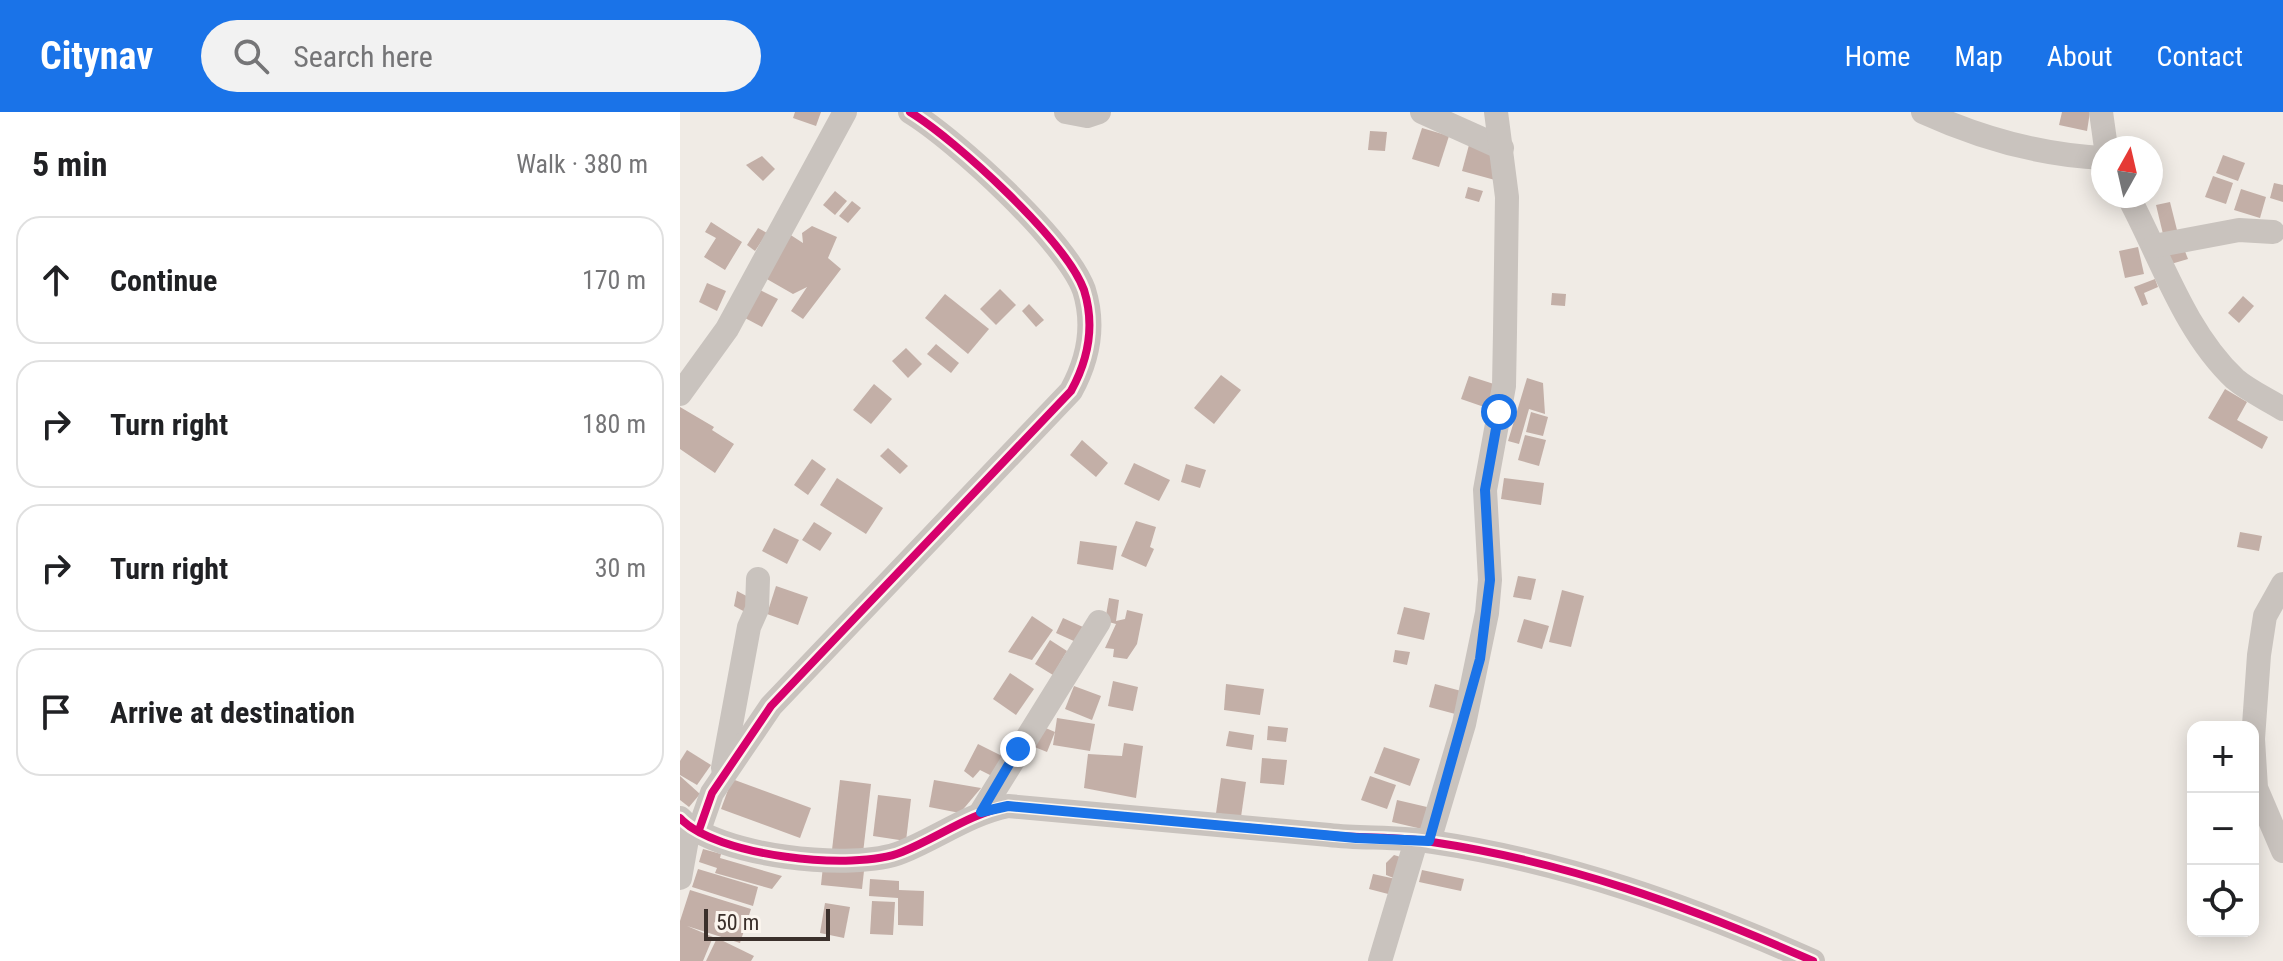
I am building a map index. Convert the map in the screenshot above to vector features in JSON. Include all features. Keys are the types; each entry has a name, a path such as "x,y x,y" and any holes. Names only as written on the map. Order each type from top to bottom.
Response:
{"street":[{"path":"680,394 727,329 845,112"},
{"path":"680,878 689,825 771,706 1071,391 1087,354 1088,314 1084,292 1073,267 978,164 910,112"},
{"path":"1066,112 1087,116 1099,112"},
{"path":"1422,112 1502,148"},
{"path":"1380,961 1464,724 1487,613 1490,580 1485,490 1504,386 1507,197 1496,112"},
{"path":"1923,112 2012,144 2064,156 2091,157"},
{"path":"2101,112 2104,136"},
{"path":"2134,208 2184,309 2211,349 2244,386 2283,409"},
{"path":"2154,246 2239,230 2273,232"},
{"path":"721,778 749,627 757,609 758,579"},
{"path":"2283,584 2265,616 2253,739 2256,788 2283,851"},
{"path":"981,812 1099,622"},
{"path":"689,825 761,852 818,862 861,861 900,853 981,812 1008,806 1422,841 1573,871 1637,889 1717,919 1813,961"}],"building":[{"path":"795,112 821,112 816,126 793,118"},
{"path":"2062,112 2090,112 2087,131 2059,125"},
{"path":"1422,128 1449,136 1439,167 1412,159"},
{"path":"1370,131 1387,132 1385,151 1368,150"},
{"path":"1469,145 1503,155 1495,180 1462,171"},
{"path":"2223,155 2245,163 2238,181 2216,173"},
{"path":"762,156 775,169 763,181 746,165"},
{"path":"2213,176 2233,183 2226,204 2205,197"},
{"path":"2274,183 2283,185 2283,202 2270,198"},
{"path":"1468,187 1483,191 1479,202 1465,198"},
{"path":"2241,189 2266,197 2260,218 2234,210"},
{"path":"835,191 847,201 835,215 823,205"},
{"path":"852,201 861,208 848,223 839,216"},
{"path":"2170,202 2177,230 2163,234 2157,208 2163,208 2163,204"},
{"path":"711,222 742,242 725,270 704,257 716,238 705,232"},
{"path":"812,226 837,237 828,258 841,269 803,319 791,311 807,287 793,294 760,275 786,232 803,243 802,233"},
{"path":"758,228 767,233 755,251 747,245"},
{"path":"2183,246 2188,259 2171,264 2166,251"},
{"path":"2138,247 2144,274 2125,278 2119,251"},
{"path":"2155,279 2158,287 2144,293 2148,304 2142,306 2134,287"},
{"path":"707,283 726,291 717,311 699,302"},
{"path":"1000,289 1016,305 996,325 980,309"},
{"path":"760,290 778,299 762,327 745,318"},
{"path":"1552,293 1566,294 1565,306 1551,305"},
{"path":"945,294 989,329 968,354 925,318"},
{"path":"2243,296 2254,306 2239,323 2228,313"},
{"path":"1029,304 1044,320 1036,327 1022,311"},
{"path":"936,344 959,363 951,373 927,354"},
{"path":"906,348 922,364 908,378 892,361"},
{"path":"1221,375 1241,390 1214,424 1194,408"},
{"path":"1469,376 1497,385 1490,409 1461,399"},
{"path":"1527,378 1543,383 1545,414 1529,409 1519,444 1508,441"},
{"path":"874,384 892,399 871,424 853,410"},
{"path":"2225,389 2247,402 2237,420 2268,437 2262,449 2208,418"},
{"path":"680,407 714,427 712,430 734,444 715,473 680,449"},
{"path":"1531,412 1548,417 1543,436 1526,432"},
{"path":"1525,435 1546,440 1539,466 1518,460"},
{"path":"1082,440 1108,463 1096,477 1070,455"},
{"path":"888,448 908,466 900,474 880,456"},
{"path":"812,459 826,469 808,495 794,485"},
{"path":"1134,463 1170,480 1159,501 1124,484"},
{"path":"1186,464 1206,470 1200,488 1181,482"},
{"path":"837,478 883,508 866,534 820,505"},
{"path":"1504,478 1544,483 1541,505 1501,499"},
{"path":"1136,521 1156,527 1150,547 1154,549 1146,567 1121,556"},
{"path":"814,522 832,533 820,551 802,540"},
{"path":"774,528 799,540 787,564 762,551"},
{"path":"2240,532 2262,536 2259,551 2237,547"},
{"path":"1080,541 1117,546 1113,570 1077,564"},
{"path":"1518,576 1536,579 1531,600 1513,597"},
{"path":"776,586 808,597 798,625 767,614"},
{"path":"1562,590 1584,596 1571,647 1549,642"},
{"path":"737,591 754,600 747,613 734,606"},
{"path":"1109,598 1119,600 1116,621 1125,619 1127,610 1143,614 1137,644 1127,659 1113,657 1114,649 1105,648 1116,624 1105,621"},
{"path":"1404,607 1430,613 1424,640 1397,634"},
{"path":"1032,616 1053,630 1032,660 1008,652"},
{"path":"1063,618 1083,627 1076,642 1056,633"},
{"path":"1524,619 1549,626 1542,649 1517,642"},
{"path":"1050,640 1067,651 1053,675 1035,664"},
{"path":"1395,650 1410,652 1407,665 1393,662"},
{"path":"1010,673 1034,689 1016,715 993,699"},
{"path":"1113,681 1138,687 1133,711 1108,706"},
{"path":"1226,684 1264,689 1260,715 1224,710"},
{"path":"1435,684 1465,692 1459,715 1429,707"},
{"path":"1074,686 1101,696 1092,720 1065,709"},
{"path":"1057,718 1095,724 1090,751 1053,745"},
{"path":"1041,726 1055,732 1047,752 1032,746"},
{"path":"1268,726 1288,728 1286,742 1267,740"},
{"path":"1229,731 1254,735 1252,750 1226,746"},
{"path":"1124,743 1143,746 1136,798 1084,788 1088,754 1122,756"},
{"path":"978,744 1002,756 992,776 980,770 973,778 964,771"},
{"path":"1384,747 1420,759 1410,786 1374,773"},
{"path":"687,750 711,765 697,785 680,775 680,761"},
{"path":"1262,758 1287,760 1284,785 1260,783"},
{"path":"680,776 700,794 689,807 680,800"},
{"path":"1370,776 1396,785 1387,809 1361,800"},
{"path":"1221,778 1246,782 1241,817 1216,813"},
{"path":"732,779 811,808 800,838 721,809"},
{"path":"840,780 871,784 863,853 832,850"},
{"path":"934,780 981,788 960,813 929,807"},
{"path":"878,795 911,799 906,841 873,836"},
{"path":"1397,800 1427,807 1422,829 1392,822"},
{"path":"703,849 721,854 720,858 782,876 772,889 715,873 717,868 699,862"},
{"path":"1394,855 1407,859 1396,879 1386,875 1386,863"},
{"path":"823,866 864,871 862,889 821,885"},
{"path":"698,869 758,887 753,906 692,887"},
{"path":"1422,870 1464,879 1461,891 1419,882"},
{"path":"1373,874 1396,879 1392,895 1369,889"},
{"path":"870,879 899,881 899,890 924,891 923,926 898,925 898,898 869,896"},
{"path":"690,890 751,909 740,943 687,926 713,937 703,961 680,961 680,921"},
{"path":"872,901 895,902 893,935 870,934"},
{"path":"825,903 850,907 844,938 820,933"},
{"path":"717,938 754,956 751,961 706,961"}],"cycle path":[{"path":"699,830 712,793 771,706 1071,391 1082,367 1088,342 1089,316 1084,290 1073,269 1056,245 1008,193 954,145 910,112"},
{"path":"680,818 698,831 723,842 753,851 819,860 880,858 902,852 967,820 1008,806 1419,840 1531,861 1626,888 1720,922 1813,961"}],"route":[{"path":"1018,749 981,812 1008,806 1356,838 1429,841 1480,659 1490,580 1485,490 1499,412"}]}
